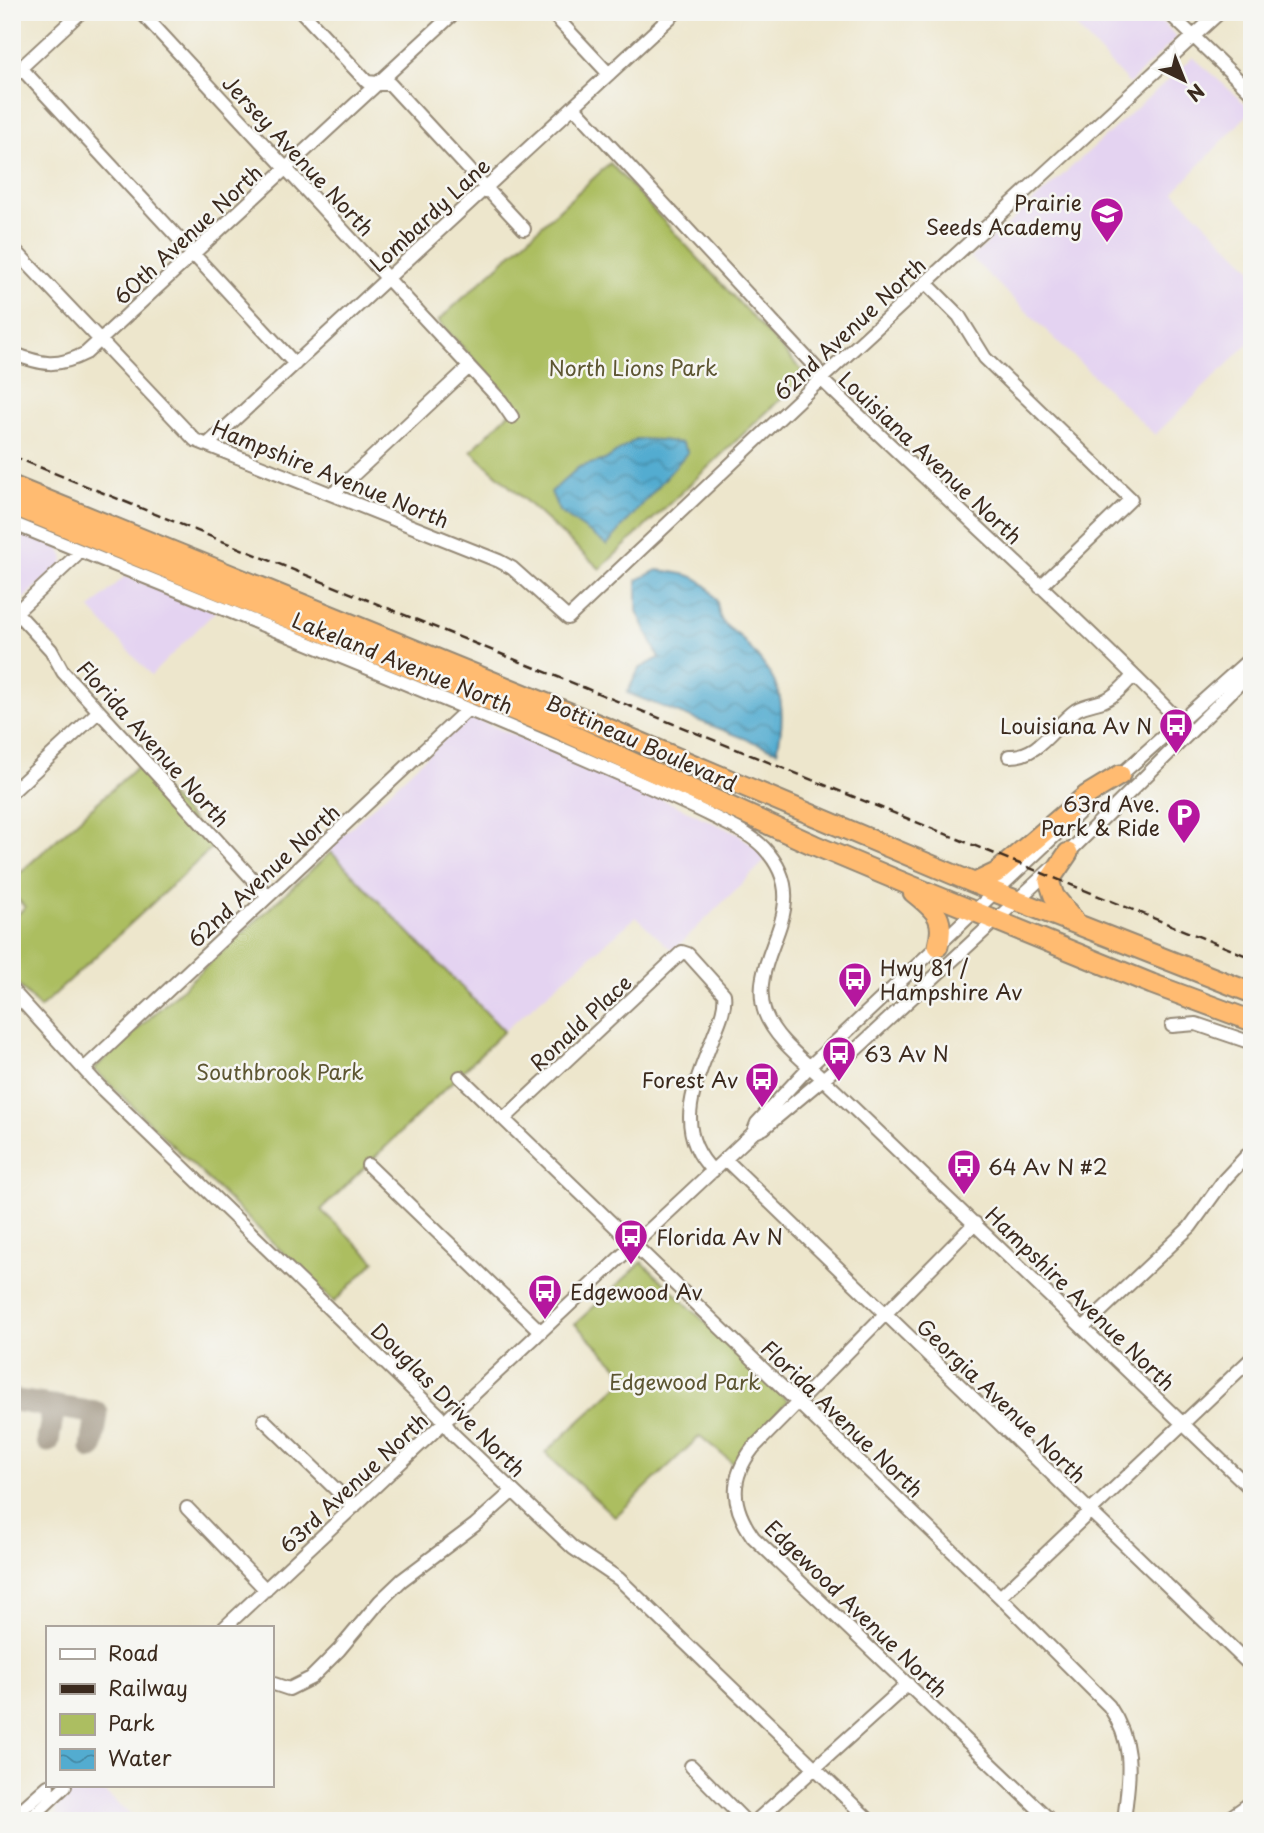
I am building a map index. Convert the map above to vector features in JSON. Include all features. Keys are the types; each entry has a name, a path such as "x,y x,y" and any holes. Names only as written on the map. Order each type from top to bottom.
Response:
{"highway":[{"name":"Bottineau Boulevard","path":"12,486 617,732 975,883 1252,993"},
{"name":"Bottineau Boulevard","path":"12,505 552,726 902,882 1152,984 1252,1021"},
{"path":"975,883 996,873 1087,794 1120,775"},
{"path":"1068,853 1049,881 1054,896 1077,924"},
{"path":"902,882 938,916 942,932 938,946"}],"street":[{"path":"81,12 16,72 295,364"},
{"name":"Jersey Avenue North","path":"141,12 512,417"},
{"path":"302,12 367,82 390,84 524,229"},
{"name":"60th Avenue North","path":"12,353 40,363 69,362 86,353 455,12"},
{"path":"551,12 609,74"},
{"name":"Lombardy Lane","path":"208,444 676,12"},
{"path":"1168,12 1252,93"},
{"name":"62nd Avenue North","path":"568,618 821,379 1220,12"},
{"name":"Louisiana Avenue North","path":"573,107 816,368 821,379 1185,727"},
{"name":"Hampshire Avenue North","path":"12,247 195,440 505,564 568,618"},
{"path":"926,283 959,316 985,358 1131,499 1040,587"},
{"path":"333,494 469,367"},
{"name":"Lakeland Avenue North","path":"12,523 468,709 668,794 743,832 763,847 782,876 785,903 780,929 765,972 763,1004 773,1029 822,1078"},
{"path":"14,614 75,557 78,550"},
{"name":"Florida Avenue North","path":"14,614 51,650 63,672 98,712 268,896"},
{"name":"63rd Avenue North","path":"227,1626 753,1133 764,1128 822,1078 1112,812 1185,727 1252,657"},
{"name":"63rd Avenue North","path":"753,1133 757,1123 810,1066 1120,775 1185,727 1252,671"},
{"path":"1009,756 1022,756 1054,733 1074,711 1116,693 1133,676"},
{"name":"62nd Avenue North","path":"84,1069 468,709"},
{"path":"12,792 98,712"},
{"name":"Ronald Place","path":"504,1119 682,952 688,954 724,994 723,1011 691,1102 690,1119 694,1144 698,1155 713,1171"},
{"name":"Douglas Drive North","path":"12,990 99,1086 446,1422 453,1434 573,1549 619,1579 870,1821"},
{"path":"1172,1026 1196,1024 1252,1043"},
{"name":"Florida Avenue North","path":"460,1077 1097,1693 1120,1722 1130,1757 1124,1821"},
{"name":"Hampshire Avenue North","path":"822,1078 1252,1490"},
{"path":"1083,1328 1190,1227 1224,1180 1252,1150"},
{"name":"Georgia Avenue North","path":"726,1160 1252,1667"},
{"path":"368,1165 541,1332"},
{"name":"Edgewood Avenue North","path":"975,1223 743,1460 735,1486 740,1513 753,1537 1051,1821"},
{"path":"1000,1597 1252,1358"},
{"path":"264,1420 354,1507"},
{"path":"273,1684 289,1689 311,1678 340,1650 380,1601 402,1580 475,1525 513,1491"},
{"path":"187,1508 266,1590"},
{"path":"757,1821 908,1684"},
{"path":"691,1766 745,1821"},
{"path":"35,1814 48,1787"},
{"path":"12,1818 35,1814 64,1787"},
{"path":"1225,1821 1252,1802"}],"shaded area":[{"path":"1077,12 1152,12 1177,37 1129,84 1069,19"},
{"name":"Prairie Seeds Academy","path":"1193,57 1252,110 1174,192 1252,269 1252,340 1155,435 971,258"},
{"path":"12,528 59,548 64,558 62,564 12,609"},
{"path":"125,576 216,611 151,675 90,609"},
{"path":"471,717 627,783 738,834 768,858 673,951 636,917 504,1031 328,849"},
{"path":"75,1787 99,1787 138,1821 62,1821 57,1815 56,1806"}],"green space":[{"name":"North Lions Park","path":"610,163 806,375 600,569 471,451 517,405 438,321"},
{"path":"140,764 215,845 40,1008 12,978 12,920 25,907 12,893 12,880"},
{"name":"Southbrook Park","path":"331,852 504,1031 321,1210 375,1261 334,1302 94,1069"},
{"name":"Edgewood Park","path":"642,1262 788,1401 745,1449 735,1465 700,1436 615,1517 545,1453 628,1377 575,1324"}],"water":[{"path":"636,439 682,443 688,452 607,545 559,511 551,492 579,467 605,460"},
{"path":"657,570 692,576 705,584 716,600 724,623 742,639 772,677 778,689 782,716 777,751 627,693 639,669 659,658 637,611 637,580"}],"taxiway":[{"path":"12,1400 97,1413 92,1448"},
{"path":"48,1441 54,1406"}],"railway":[{"path":"12,456 1252,958"}],"place":[{"name":"Prairie Seeds Academy","path":"1107,244"},
{"name":"Louisiana Av N","path":"1176,755"},
{"name":"63rd Ave. Park & Ride","path":"1184,845"},
{"name":"Hwy 81 / Hampshire Av","path":"855,1009"},
{"name":"63 Av N","path":"839,1083"},
{"name":"Forest Av","path":"762,1109"},
{"name":"64 Av N #2","path":"964,1196"},
{"name":"Florida Av N","path":"631,1266"},
{"name":"Edgewood Av","path":"545,1321"}]}
